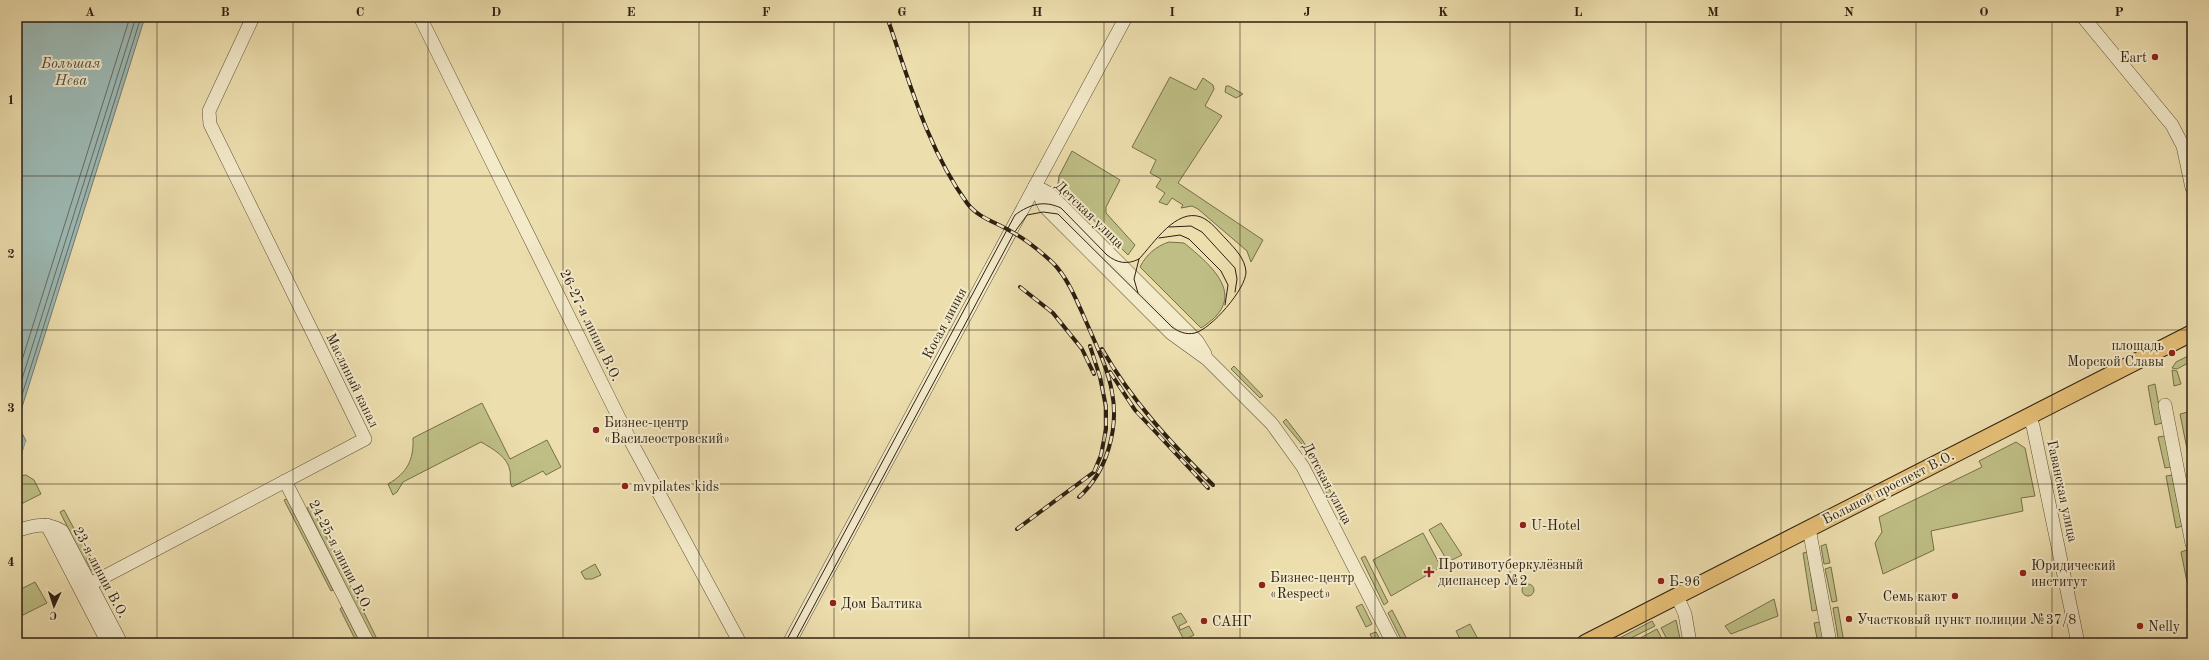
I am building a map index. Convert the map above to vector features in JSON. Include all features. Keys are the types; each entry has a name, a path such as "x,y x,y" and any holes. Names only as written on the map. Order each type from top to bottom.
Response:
{"main road":[{"name":"Большой проспект В.О.","path":"1585,643 1679,600 2031,421 2156,357 2192,333"},
{"name":"Большой проспект В.О.","path":"2156,357 2192,344"},
{"name":"Большой проспект В.О.","path":"1608,643 1679,600"}],"street":[{"name":"Масляный канал","path":"86,587 285,480 365,439 212,129 209,111 252,17"},
{"name":"26-27-я линии В.О.","path":"420,17 629,438 740,643"},
{"name":"Косая линия","path":"789,643 1126,17"},
{"path":"2083,17 2172,125 2183,146 2192,188"},
{"name":"Детская улица","path":"1035,186 1045,207 1171,333 1194,344 1272,424 1290,446 1303,467 1393,643"},
{"path":"2165,405 2192,544"},
{"name":"Гаванская улица","path":"2031,421 2078,643"},
{"name":"24-25-я линии В.О.","path":"285,480 368,643"},
{"name":"23-я линии В.О.","path":"17,531 29,527 47,525 62,530 86,587 121,643"},
{"path":"1810,533 1830,643"},
{"path":"86,587 108,643"},
{"path":"1679,600 1690,643"}],"green space":[{"path":"1170,77 1196,90 1203,78 1213,85 1214,89 1205,106 1222,116 1178,183 1263,240 1251,262 1247,251 1198,209 1192,206 1181,208 1183,205 1172,198 1167,205 1159,202 1165,193 1156,187 1161,179 1150,173 1156,160 1132,147"},
{"path":"1226,86 1229,86 1243,94 1236,98 1225,92"},
{"path":"1072,151 1120,180 1106,207 1106,213 1135,245 1128,255 1058,184 1059,176"},
{"path":"1169,242 1184,243 1189,247 1210,266 1218,276 1223,286 1225,297 1222,307 1215,318 1201,328 1140,267 1152,252"},
{"path":"2192,354 2192,361 2177,369 2172,368 2176,362"},
{"path":"1234,366 1263,396 1260,398 1231,369"},
{"path":"2172,370 2177,371 2181,384 2174,386"},
{"path":"2155,384 2162,423 2155,425 2148,386"},
{"path":"482,403 510,459 547,440 561,467 546,475 543,471 512,487 509,466 499,454 481,442 403,482 397,492 393,495 388,484 395,480 408,465 411,459 413,438"},
{"path":"2192,411 2192,474 2180,414"},
{"path":"1286,419 1303,441 1310,454 1283,422"},
{"path":"2165,436 2171,467 2165,468 2158,437"},
{"path":"2016,442 2025,448 2035,496 2021,498 2023,511 1931,531 1934,550 1883,574 1875,543 1882,532 1879,517 1982,467 1979,461"},
{"path":"1317,466 1339,507 1335,509 1315,471"},
{"path":"26,475 34,480 41,494 17,506 17,476"},
{"path":"2172,475 2182,526 2176,528 2166,476"},
{"path":"287,499 333,590 331,591 284,500"},
{"path":"311,506 379,643 374,643 307,508"},
{"path":"64,510 86,551 91,556 86,559 90,567 96,564 98,569 93,571 88,568 60,512"},
{"path":"1441,523 1462,555 1448,562 1429,530"},
{"path":"1423,533 1441,567 1391,596 1373,560"},
{"path":"1826,544 1830,563 1824,564 1821,546"},
{"path":"2187,550 2192,581 2187,582 2181,552"},
{"path":"1807,552 1817,610 1812,611 1803,553"},
{"path":"1365,556 1388,602 1384,605 1361,558"},
{"path":"595,564 601,575 592,579 585,579 581,572"},
{"path":"1831,567 1837,601 1832,602 1825,569"},
{"path":"35,582 47,603 17,618 17,606 21,604 17,591"},
{"path":"1530,584 1533,585 1533,595 1526,596 1523,595 1522,588 1523,585"},
{"path":"1774,599 1778,616 1731,634 1725,626"},
{"path":"1362,604 1372,624 1366,627 1356,607"},
{"path":"342,607 359,640 356,641 340,609"},
{"path":"1838,607 1844,643 1839,643 1833,608"},
{"path":"1392,610 1409,643 1403,643 1388,613"},
{"path":"1181,613 1187,622 1179,626 1180,630 1189,626 1194,635 1184,640 1172,617"},
{"path":"1676,620 1681,643 1669,643 1661,628"},
{"path":"1652,621 1655,626 1621,643 1610,643"},
{"path":"1820,622 1824,643 1818,643 1814,623"},
{"path":"1470,624 1479,641 1474,643 1462,643 1456,631"},
{"path":"1657,629 1664,643 1631,643"},
{"path":"1376,632 1382,643 1374,643 1370,634"}],"water":[{"name":"Большая Нева","path":"17,17 145,17 17,423"},
{"path":"17,423 26,441 17,470"}],"pier":[{"path":"26,441 28,444 17,472 17,470"}],"tram line":[{"path":"785,643 1015,215 1026,208 1037,204 1049,204 1061,208 1107,255 1122,262 1130,262 1139,259 1166,229 1174,222 1183,218 1192,216 1201,217 1215,227 1242,258 1246,272 1240,288 1234,298 1218,316 1202,330 1189,334 1180,332 1172,327 1058,214 1043,212 1027,215 1014,233 794,643"},
{"path":"1169,227 1191,226 1202,232 1235,268 1237,279 1235,292"},
{"path":"1159,238 1180,235 1189,239 1221,271 1228,285 1225,305"},
{"path":"1138,293 1134,279 1139,259"}],"railway":[{"path":"887,17 920,113 930,137 953,182 971,208 1023,239 1043,254 1059,269 1073,293 1102,358 1108,375 1114,406 1112,434 1109,449 1104,462 1089,487 1079,497"},
{"path":"1020,287 1053,313 1082,349 1094,374"},
{"path":"1017,529 1094,472 1101,455 1106,429 1106,407 1100,377 1090,346"},
{"path":"1102,349 1139,404 1167,437 1213,485"},
{"path":"1110,372 1135,410 1208,488"}],"place":[{"name":"Eart","path":"2155,57"},
{"name":"площадь Морской Славы","path":"2172,353"},
{"name":"Бизнес-центр «Василеостровский»","path":"596,430"},
{"name":"mvpilates kids","path":"625,486"},
{"name":"U-Hotel","path":"1523,525"},
{"name":"Противотуберкулёзный диспансер №2","path":"1429,572"},
{"name":"Юридический институт","path":"2023,573"},
{"name":"Б-96","path":"1661,581"},
{"name":"Бизнес-центр «Respect»","path":"1262,585"},
{"name":"Семь кают","path":"1955,596"},
{"name":"Дом Балтика","path":"833,603"},
{"name":"Участковый пункт полиции №37/8","path":"1849,619"},
{"name":"САНГ","path":"1204,621"},
{"name":"Nelly","path":"2140,626"}]}
